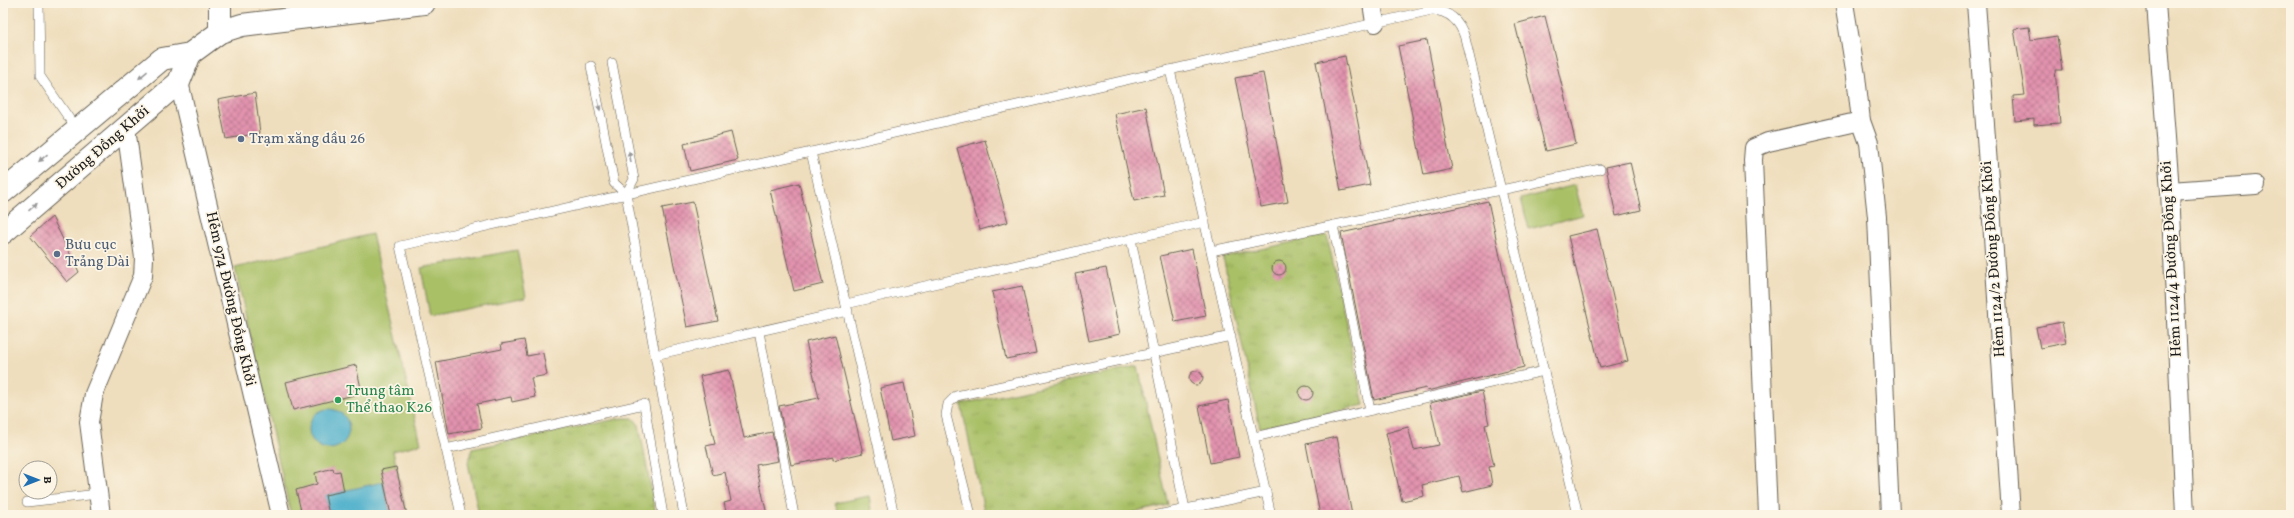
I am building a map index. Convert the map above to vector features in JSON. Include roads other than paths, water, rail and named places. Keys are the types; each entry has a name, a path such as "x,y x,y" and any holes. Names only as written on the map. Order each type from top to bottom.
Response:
{"main road":[{"path":"220,3 220,32"},
{"name":"Đường Đồng Khởi","path":"3,192 162,59 190,54 220,32 242,25 424,3"},
{"name":"Đường Đồng Khởi","path":"3,233 179,82 190,54"},
{"path":"162,59 179,82"}],"street":[{"path":"1372,3 1376,23"},
{"path":"1844,3 1856,76 1861,121 1869,144 1877,217 1890,515"},
{"name":"Hẻm 1124/2 Đường Đồng Khởi","path":"1976,3 1991,198 2011,515"},
{"name":"Hẻm 1124/4 Đường Đồng Khởi","path":"2156,3 2170,192 2185,515"},
{"name":"Hẻm 974 Đường Đồng Khởi","path":"179,82 282,515"},
{"path":"1768,515 1753,160 1754,148 1759,144 1861,121"},
{"path":"101,515 89,422 94,394 143,276 144,258 126,128"},
{"path":"2170,192 2256,185"}],"lane":[{"path":"40,3 40,76 77,130"},
{"path":"461,515 400,246 1432,10 1447,13 1458,21 1465,38 1578,515"},
{"path":"612,63 634,179 626,194"},
{"path":"591,66 614,183 626,194 684,515"},
{"path":"1170,70 1271,515"},
{"path":"811,152 894,515"},
{"path":"1211,251 1600,169"},
{"path":"655,355 759,332 847,308 1205,222"},
{"path":"1333,225 1370,410"},
{"path":"1131,239 1185,509"},
{"path":"759,332 794,515"},
{"path":"971,515 947,422 946,409 952,399 966,392 1231,336"},
{"path":"1254,437 1544,371"},
{"path":"446,449 644,404 663,515"},
{"path":"1158,515 1266,492"},
{"path":"26,502 98,494"}],"water":[{"path":"329,409 337,411 343,415 347,421 349,429 347,437 343,443 337,447 329,449 321,447 315,443 311,437 309,429 311,421 315,415 321,411"},
{"path":"383,482 391,515 329,515 325,495"}],"place":[{"name":"Trạm xăng dầu 26","path":"241,139"},
{"name":"Bưu cục Trảng Dài","path":"57,254"},
{"name":"Trung tâm Thể thao K26","path":"338,400"}]}
